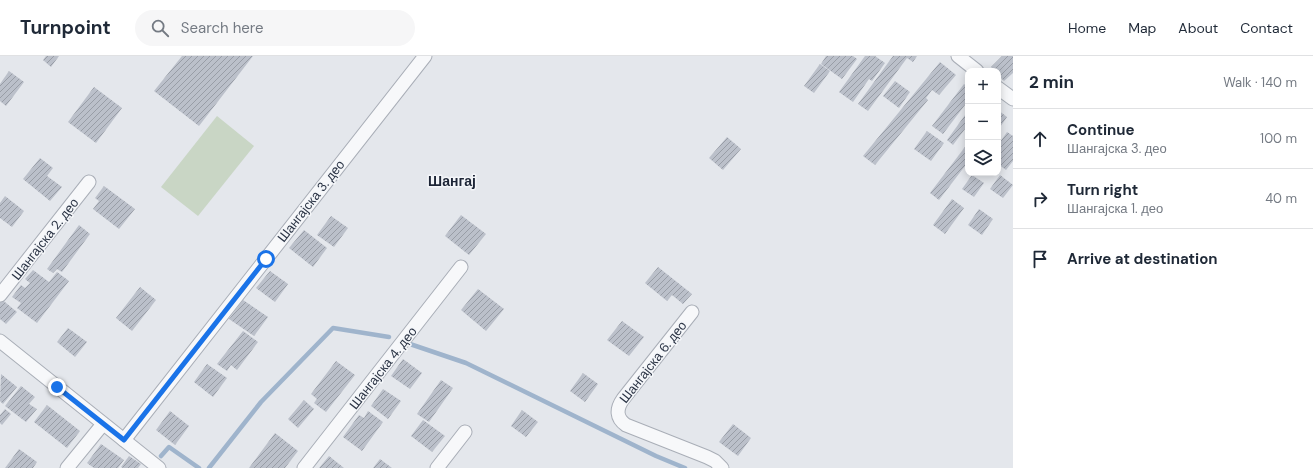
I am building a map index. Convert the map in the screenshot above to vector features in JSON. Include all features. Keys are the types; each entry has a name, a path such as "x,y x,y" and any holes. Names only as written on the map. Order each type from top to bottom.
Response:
{"street":[{"name":"Шангајска 3. део","path":"124,440 425,56"},
{"path":"958,56 973,68"},
{"path":"1001,90 1013,99"},
{"name":"Шангајска 2. део","path":"0,295 89,182"},
{"name":"Шангајска 4. део","path":"304,468 461,267"},
{"name":"Шангајска 6. део","path":"692,312 623,399 618,409 618,414 621,422 626,425 707,457 715,461 722,468"},
{"path":"0,341 159,468"},
{"path":"67,468 103,424"},
{"path":"437,468 465,432"}],"green space":[{"path":"217,116 254,146 198,216 161,187"}],"building":[{"path":"46,56 59,56 51,67 43,60"},
{"path":"182,56 253,56 199,126 154,91"},
{"path":"826,56 853,56 857,59 842,79 821,64"},
{"path":"865,56 875,56 885,63 872,81 869,79 853,102 839,92"},
{"path":"893,56 917,56 913,62 907,58 868,111 858,104"},
{"path":"1002,56 1013,56 1013,73 1004,81 1001,78 1001,68 991,67"},
{"path":"940,62 956,75 939,95 932,90 926,98 928,100 875,165 863,156"},
{"path":"820,64 830,71 814,93 804,86"},
{"path":"9,71 24,82 6,106 0,101 0,84"},
{"path":"895,81 910,92 899,108 883,96"},
{"path":"964,84 965,85 965,105 943,134 932,126"},
{"path":"94,87 122,108 96,143 68,122"},
{"path":"1001,112 1007,117 1001,126"},
{"path":"965,115 965,129 953,145 947,140"},
{"path":"927,131 944,143 931,161 914,149"},
{"path":"1007,132 1013,136 1013,161 1006,170 1001,166 1001,141"},
{"path":"727,137 741,149 723,170 709,158"},
{"path":"965,147 965,166 939,200 930,193"},
{"path":"40,158 53,168 47,176 62,187 50,201 23,179"},
{"path":"971,176 984,183 974,197 962,189"},
{"path":"999,176 1013,185 1003,198 990,189"},
{"path":"104,186 135,209 119,229 93,209 99,201 95,198"},
{"path":"5,196 24,211 12,227 0,218 0,203"},
{"path":"952,199 964,208 945,234 933,225"},
{"path":"979,209 993,219 982,235 968,225"},
{"path":"461,215 486,234 469,255 445,236"},
{"path":"331,216 348,228 334,247 317,235"},
{"path":"79,225 90,234 62,272 57,269 53,273 47,269"},
{"path":"304,230 327,248 313,267 289,248"},
{"path":"658,267 692,294 683,304 672,295 667,301 645,283"},
{"path":"33,270 49,282 57,272 69,281 37,323 17,308 21,303 12,297 21,285 25,288 30,283 25,279"},
{"path":"270,271 288,284 275,302 256,288"},
{"path":"140,287 156,300 132,331 116,318"},
{"path":"478,289 504,309 486,331 461,310"},
{"path":"0,298 17,312 6,324 0,319"},
{"path":"243,300 268,317 254,336 229,319"},
{"path":"622,321 644,337 629,356 607,340"},
{"path":"68,328 87,342 75,357 57,342"},
{"path":"243,331 258,342 237,370 231,365 227,371 217,364"},
{"path":"403,359 422,373 410,389 391,376"},
{"path":"336,361 355,375 326,412 314,403 317,399 311,394"},
{"path":"207,364 227,378 213,397 194,382"},
{"path":"583,373 598,384 585,402 570,391"},
{"path":"1,374 17,387 3,404 0,401"},
{"path":"441,380 453,388 429,422 417,414"},
{"path":"21,386 35,397 29,404 37,409 26,422 5,406"},
{"path":"383,389 401,401 388,419 371,406"},
{"path":"304,400 314,409 298,428 288,419"},
{"path":"47,405 80,431 67,448 34,422"},
{"path":"5,409 11,414 2,425 0,423 0,415"},
{"path":"522,410 538,422 526,437 511,426"},
{"path":"170,411 189,426 175,445 156,430"},
{"path":"368,411 383,422 362,451 343,437 359,415 364,418"},
{"path":"423,420 445,436 432,452 411,436"},
{"path":"733,424 751,438 738,456 719,442"},
{"path":"275,433 298,451 285,468 249,468"},
{"path":"101,444 124,460 118,468 94,468 87,463"},
{"path":"19,449 37,462 33,468 5,468"},
{"path":"129,456 141,464 138,468 121,467"},
{"path":"329,456 344,468 319,468"},
{"path":"380,459 392,468 373,468"}],"waterway":[{"path":"209,468 261,402 333,328 389,337"},
{"path":"407,343 466,363 656,456 685,468"},
{"path":"161,456 169,447 199,468"}],"district":[{"name":"Шангај","path":"452,181"}],"route":[{"path":"57,387 124,440 266,259"}]}
